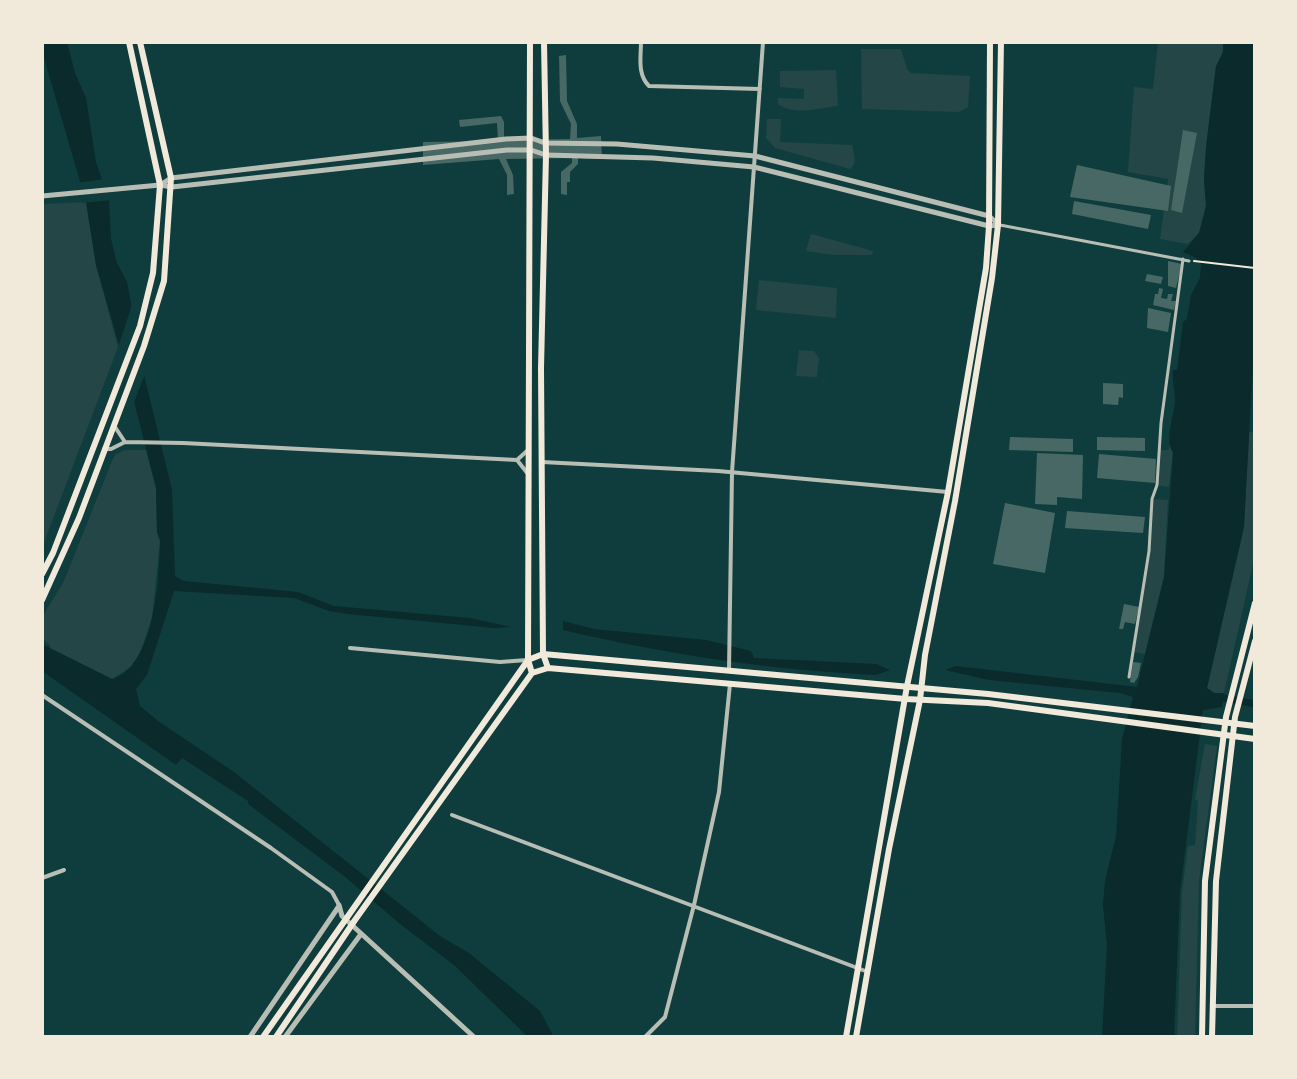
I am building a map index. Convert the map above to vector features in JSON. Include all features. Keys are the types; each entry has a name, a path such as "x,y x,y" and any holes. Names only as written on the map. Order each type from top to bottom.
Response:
{"main road":[{"path":"42,574 111,404 148,298 153,273 160,185 129,42"},
{"path":"42,600 79,518 164,281 172,187 140,42"},
{"path":"530,42 528,660 532,673"},
{"path":"544,42 543,654 548,668"},
{"path":"846,1037 907,686 948,492 986,268 990,42"},
{"path":"856,1037 889,849 920,700 998,225 1001,42"},
{"path":"1202,1037 1205,881 1226,717 1255,603"},
{"path":"1212,1037 1216,881 1235,717 1255,641"},
{"path":"263,1037 528,660 543,654 988,694 1255,726"},
{"path":"276,1037 283,1033 355,920 532,673 548,668 906,699 988,703 1255,739"}],"street":[{"path":"641,42 641,71 649,86 760,89"},
{"path":"729,670 732,472 763,42"},
{"path":"160,185 171,178 531,138 545,143 617,144 755,156 989,216 998,225"},
{"path":"42,196 122,187 172,187 507,150 531,150 546,155 653,158 754,167 989,226 998,225 1189,261"},
{"path":"1129,677 1149,551 1152,499 1157,485 1161,423 1183,259"},
{"path":"113,425 125,442"},
{"path":"104,449 125,442 176,443 517,460 528,450"},
{"path":"517,460 528,474"},
{"path":"542,462 732,472 948,492"},
{"path":"350,648 500,662 528,660"},
{"path":"645,1037 665,1017 694,905 719,792 730,684"},
{"path":"42,695 332,892 342,916 474,1037"},
{"path":"452,815 868,972"},
{"path":"42,878 64,870"},
{"path":"250,1037 339,905"},
{"path":"283,1033 361,934"},
{"path":"1213,1006 1255,1006"}],"path":[{"path":"1189,261 1255,268"}],"shaded area":[{"path":"42,42 67,42 86,98 96,162 109,200 111,239 117,263 127,282 145,379 172,490 175,576 184,581 298,592 334,606 470,618 511,627 348,614 329,611 294,598 174,591 147,675 136,689 140,706 234,772 440,936 469,953 540,1011 554,1037 528,1037 454,965 248,801 182,758 176,765 42,671 42,644 112,679 126,671 138,657 152,619 160,541 156,488 96,265 86,202"},
{"path":"1158,42 1223,42 1224,52 1216,66 1206,147 1206,206 1199,233 1188,244 1160,239 1168,179 1128,172 1134,87 1153,89"},
{"path":"1223,42 1255,42 1255,327 1244,527 1207,688 1214,693 1224,693 1222,707 1203,710 1180,892 1174,1037 1102,1037 1107,945 1103,905 1105,881 1116,836 1122,739 1133,697 1120,693 989,680 945,670 956,666 1137,687 1164,577 1173,453 1169,440 1175,401 1173,370 1177,370 1183,322 1187,319 1191,295 1200,278 1201,264 1183,252 1199,233 1206,206 1206,147 1216,66 1223,52"},
{"path":"861,49 901,49 911,73 970,76 968,107 959,112 862,109"},
{"path":"836,70 838,106 791,110 778,104 778,98 804,99 804,89 780,87 780,71"},
{"path":"767,119 781,119 780,142 852,145 854,164 850,169 775,148 766,138"},
{"path":"86,202 96,265 118,347 42,548 42,204"},
{"path":"811,234 873,251 872,255 806,251"},
{"path":"759,280 837,288 836,318 756,310"},
{"path":"799,350 814,351 819,358 817,377 796,376"},
{"path":"1249,432 1255,432 1255,555 1224,693 1215,693 1207,688 1244,527"},
{"path":"1169,446 1173,452 1169,487 1157,485 1160,450 1169,450"},
{"path":"124,450 146,450 156,488 160,541 152,618 140,653 131,667 112,679 50,649 42,638 42,617 64,581 112,461"},
{"path":"1152,499 1168,500 1164,577 1145,654 1133,652 1149,551"},
{"path":"563,621 594,629 706,640 751,651 754,658 876,664 890,670 876,675 836,673 718,660 563,630"},
{"path":"1205,744 1217,746 1199,881 1195,1037 1177,1037 1182,892 1188,846 1195,845 1198,801 1195,799"}],"pier":[{"path":"106,179 112,200 82,203 75,183"},
{"path":"134,299 147,369 131,410 116,353"}],"building":[{"path":"566,55 567,101 577,124 577,138 601,136 602,159 578,158 578,164 570,172 570,182 567,182 567,195 561,194 561,172 572,163 572,158 506,159 513,175 514,194 507,195 507,175 499,159 423,165 423,142 498,141 497,123 460,127 459,120 501,116 504,140 570,139 571,124 560,101 559,56"},
{"path":"1183,130 1197,133 1182,213 1171,210"},
{"path":"1077,165 1171,186 1168,211 1070,197"},
{"path":"1074,201 1151,215 1148,229 1072,214"},
{"path":"1168,261 1182,264 1176,288 1168,286"},
{"path":"1147,274 1163,277 1161,284 1145,281"},
{"path":"1159,288 1163,289 1161,298 1167,299 1168,294 1173,294 1171,301 1176,301 1174,310 1153,305"},
{"path":"1148,308 1171,313 1168,332 1147,328"},
{"path":"1103,383 1123,384 1123,398 1119,397 1118,405 1103,404"},
{"path":"1010,437 1073,439 1073,452 1009,450"},
{"path":"1097,437 1145,438 1145,451 1097,450"},
{"path":"1037,453 1083,455 1082,499 1057,497 1057,505 1035,504"},
{"path":"1099,454 1156,459 1155,483 1097,478"},
{"path":"1005,503 1055,513 1045,573 993,564"},
{"path":"1067,511 1145,517 1143,533 1065,528"},
{"path":"1124,604 1139,607 1135,624 1125,622 1123,629 1119,629"},
{"path":"1133,662 1141,663 1134,683 1130,682"}],"waterway":[{"path":"1218,697 1255,704"}]}
